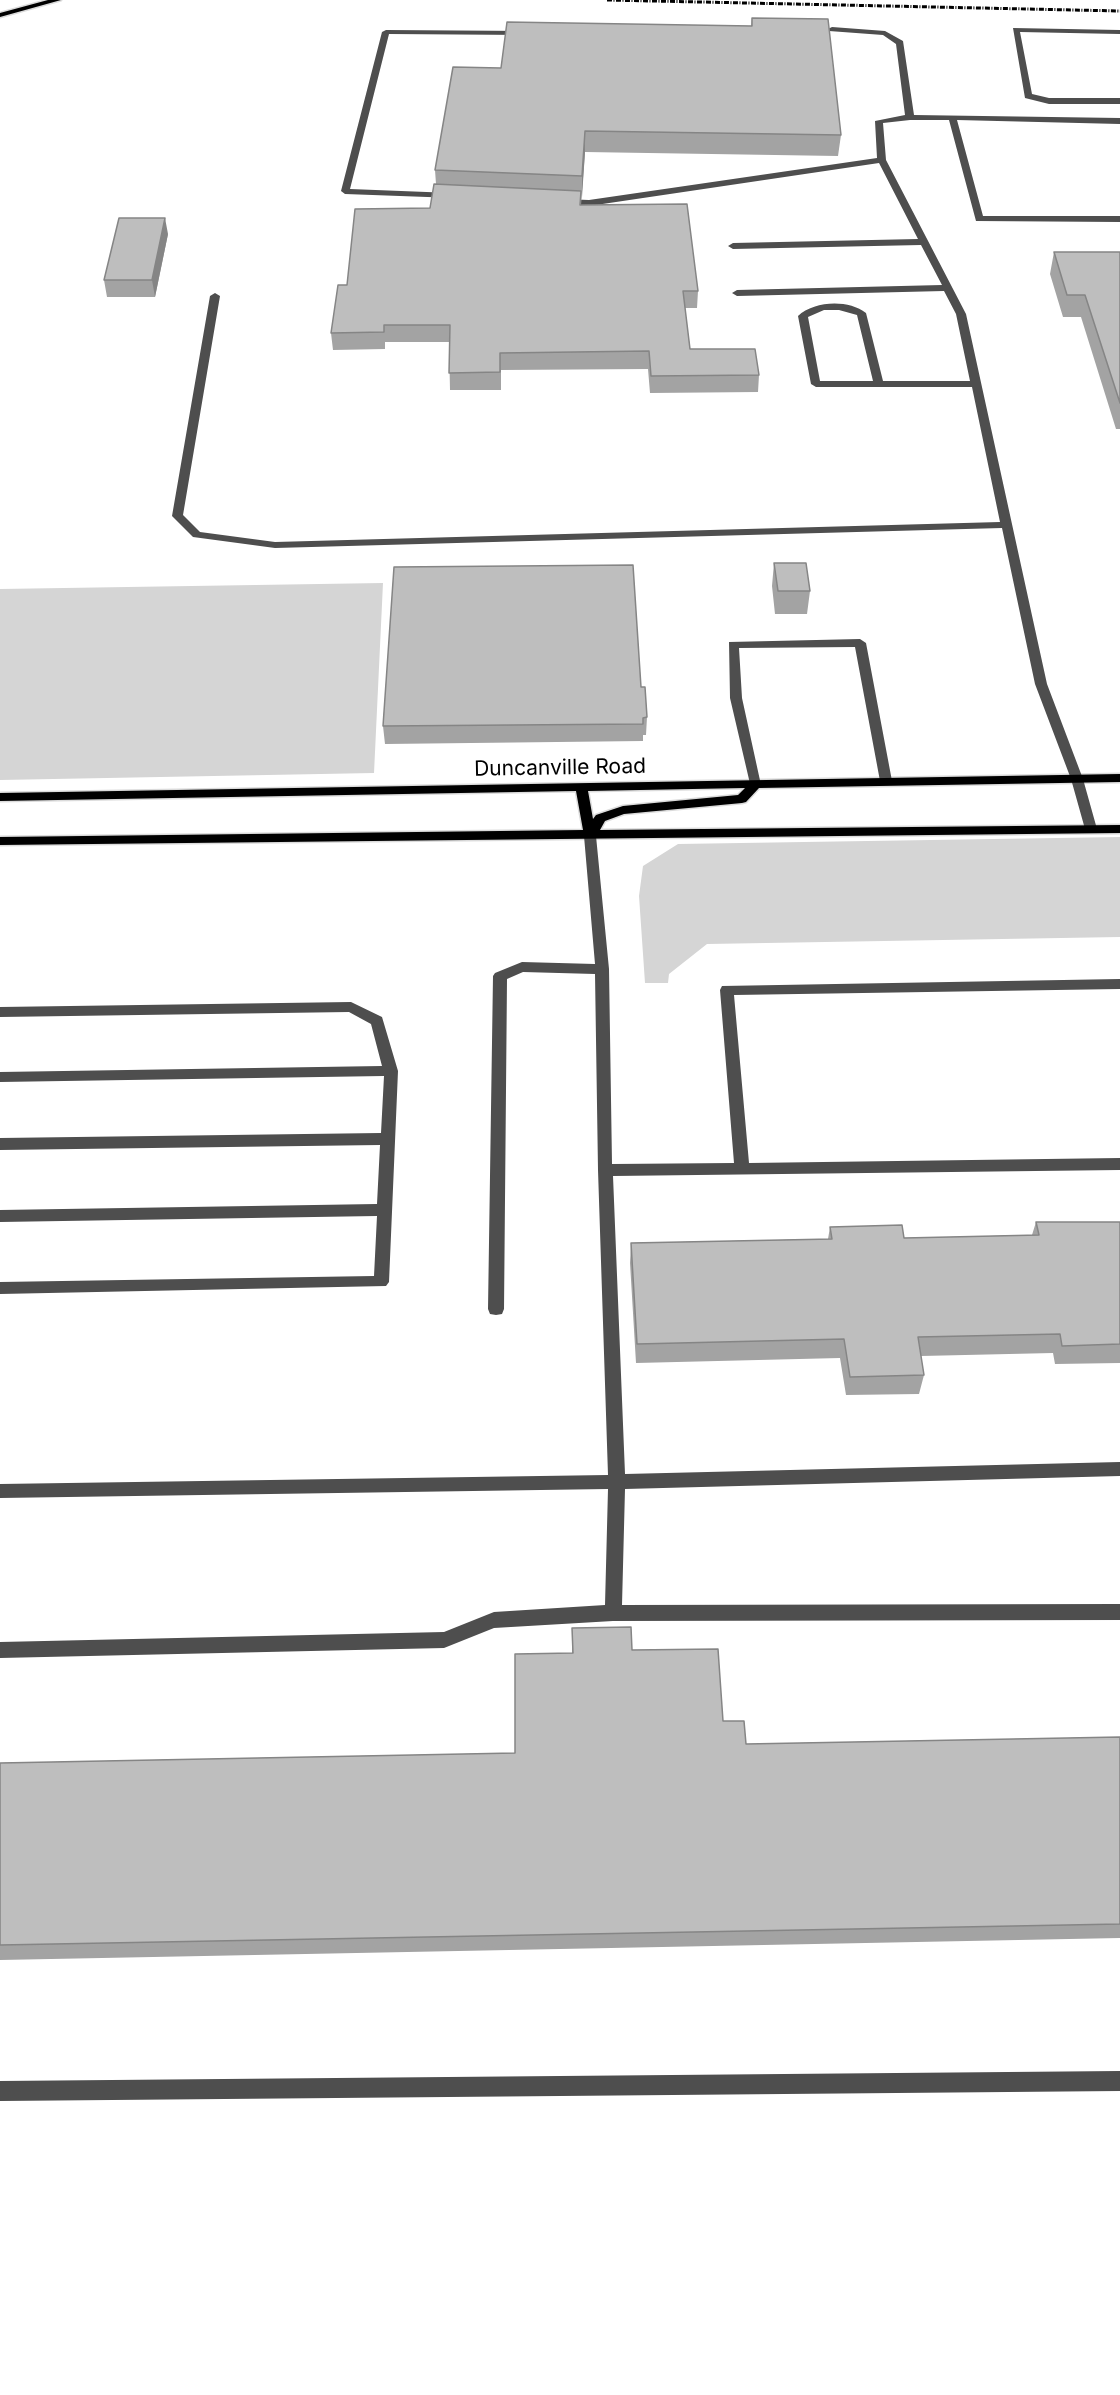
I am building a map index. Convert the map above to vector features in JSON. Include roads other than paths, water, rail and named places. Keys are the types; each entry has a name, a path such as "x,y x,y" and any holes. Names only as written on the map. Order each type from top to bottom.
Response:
{"main road":[{"path":"0,15 57,0"},
{"name":"Duncanville Road","path":"0,797 1120,778"},
{"path":"590,836 600,818 623,810 742,799 755,785"},
{"path":"581,787 590,836"},
{"path":"0,841 1120,829"}],"street":[{"path":"832,29 885,33 900,43 910,117"},
{"path":"1120,32 1016,30 1029,96 1061,101 1120,101"},
{"path":"461,196 345,191 386,32 537,33"},
{"path":"1061,101 1063,120"},
{"path":"1091,829 1077,779 1041,684 961,314 882,160 879,121 910,117 952,117 1120,121"},
{"path":"952,117 979,219 1120,219"},
{"path":"554,201 589,203 882,160"},
{"path":"733,246 924,242"},
{"path":"736,293 947,288"},
{"path":"215,296 177,516 197,535 275,545 1006,525"},
{"path":"879,384 861,313 844,306 815,308 803,316 816,384 879,384 976,384"},
{"path":"755,785 736,698 733,645 860,643 886,781"},
{"path":"590,836 602,969 605,1170 617,1482 613,1613"},
{"path":"496,1309 500,976 522,967 602,969"},
{"path":"742,1168 727,990 1120,984"},
{"path":"0,1012 351,1007 377,1021 391,1071 381,1282 0,1288"},
{"path":"0,1077 391,1071"},
{"path":"0,1144 388,1139"},
{"path":"605,1170 1120,1164"},
{"path":"0,1216 384,1210"},
{"path":"0,1491 617,1482 1120,1469"},
{"path":"0,1650 444,1640 494,1620 613,1613 1120,1612"},
{"path":"0,2091 1120,2081"}],"railway":[{"path":"607,0 1120,11"}]}
